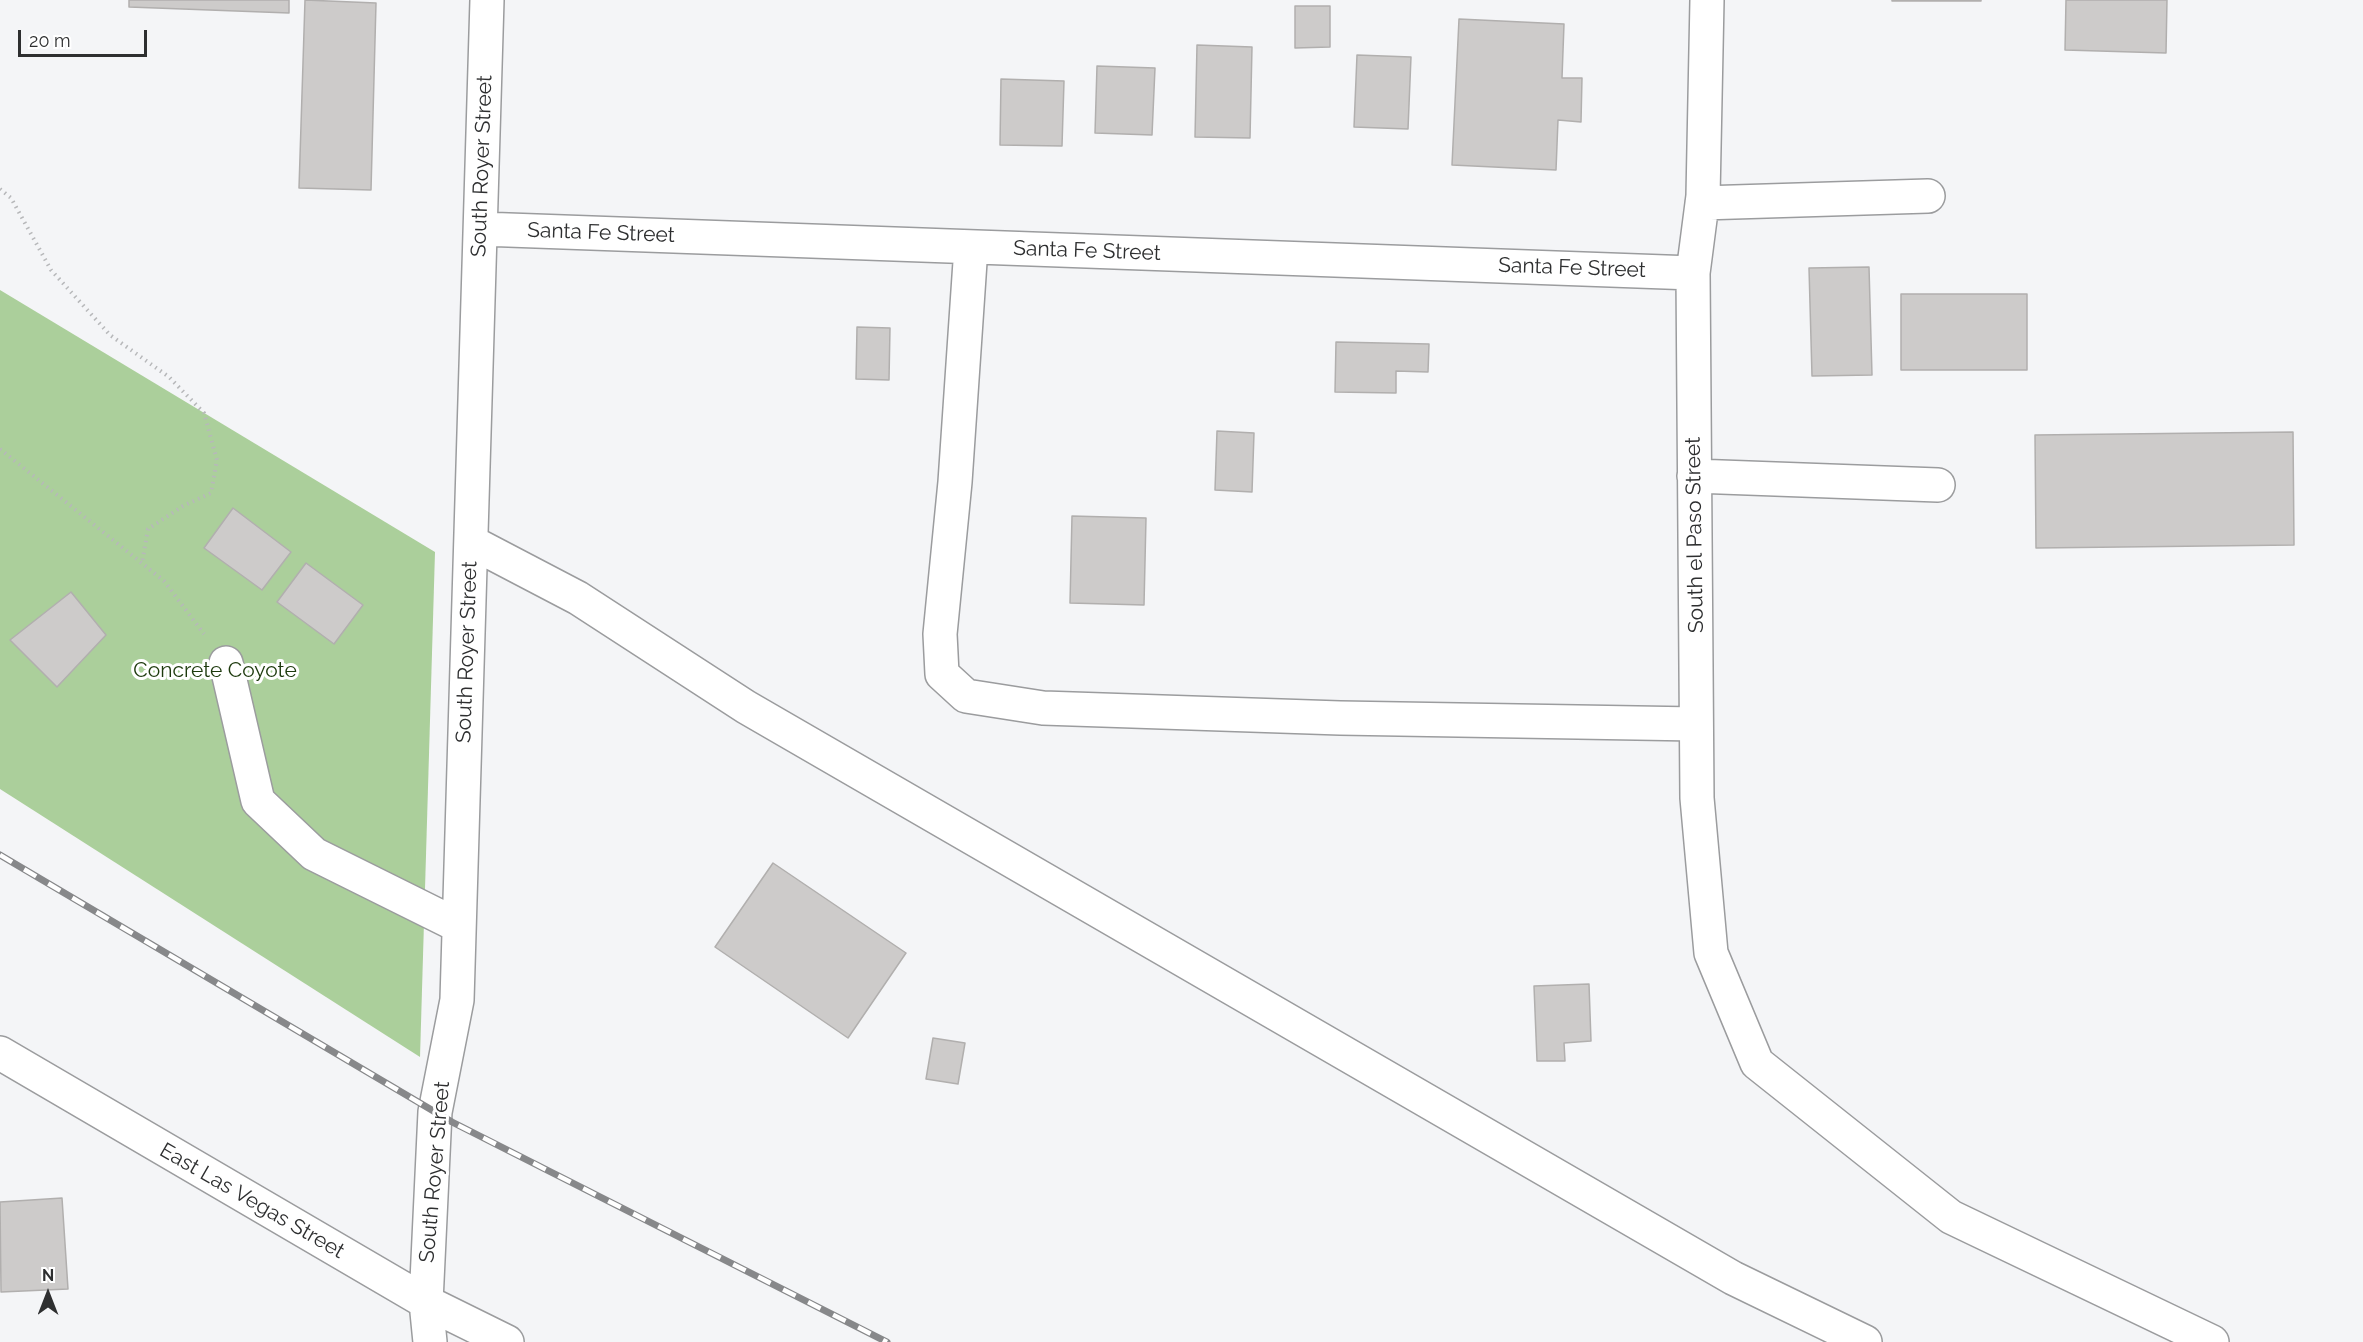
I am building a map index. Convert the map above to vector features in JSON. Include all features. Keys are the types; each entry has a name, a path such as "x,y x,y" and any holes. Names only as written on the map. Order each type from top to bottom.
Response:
{"street":[{"name":"South Royer Street","path":"430,1342 426,1302 435,1112 457,1000 487,0"},
{"name":"South el Paso Street","path":"1707,0 1702,203 1693,273 1697,798 1711,953 1757,1064 1951,1217 2212,1342"},
{"path":"1702,203 1928,196"},
{"name":"Santa Fe Street","path":"481,229 1693,273"},
{"path":"971,247 955,483 940,634 942,674 966,696 1043,708 1340,718 1696,724"},
{"path":"1694,476 1938,485"},
{"path":"471,542 578,598 746,707 1733,1278 1865,1342"},
{"path":"226,663 258,801 314,854 459,926"},
{"name":"East Las Vegas Street","path":"0,1053 426,1302 507,1342"}],"path":[{"path":"0,189 11,198 51,270 110,335 169,377 204,413 216,460 212,493 183,506 148,528 142,563"},
{"path":"0,448 164,581 226,663"}],"green space":[{"name":"Concrete Coyote","path":"0,290 435,552 420,1057 0,789"}],"building":[{"path":"129,0 289,0 289,13 129,7"},
{"path":"305,0 376,3 371,190 299,188"},
{"path":"1981,0 1981,1 1892,1"},
{"path":"2066,0 2167,0 2166,53 2065,50"},
{"path":"1295,6 1330,6 1330,47 1295,48"},
{"path":"1459,19 1564,24 1562,78 1582,78 1581,122 1558,120 1556,170 1452,165"},
{"path":"1197,45 1252,47 1250,138 1195,137"},
{"path":"1357,55 1411,57 1408,129 1354,127"},
{"path":"1097,66 1155,68 1152,135 1095,133"},
{"path":"1001,79 1064,81 1062,146 1000,145"},
{"path":"1869,267 1872,375 1812,376 1809,268"},
{"path":"1901,294 2027,294 2027,370 1901,370"},
{"path":"857,327 890,328 889,380 856,379"},
{"path":"1336,342 1429,344 1428,372 1396,371 1396,393 1335,392"},
{"path":"1217,431 1254,433 1252,492 1215,490"},
{"path":"2293,432 2294,545 2036,548 2035,435"},
{"path":"233,508 291,552 262,590 204,548"},
{"path":"1072,516 1146,518 1144,605 1070,603"},
{"path":"306,563 363,605 334,644 277,602"},
{"path":"71,592 106,635 57,687 10,640"},
{"path":"773,863 906,953 848,1038 715,947"},
{"path":"1589,984 1591,1041 1564,1043 1565,1061 1537,1061 1534,986"},
{"path":"933,1038 965,1043 958,1084 926,1079"},
{"path":"62,1198 68,1289 1,1292 0,1202"}],"railway":[{"path":"0,855 452,1122 887,1342"}]}
